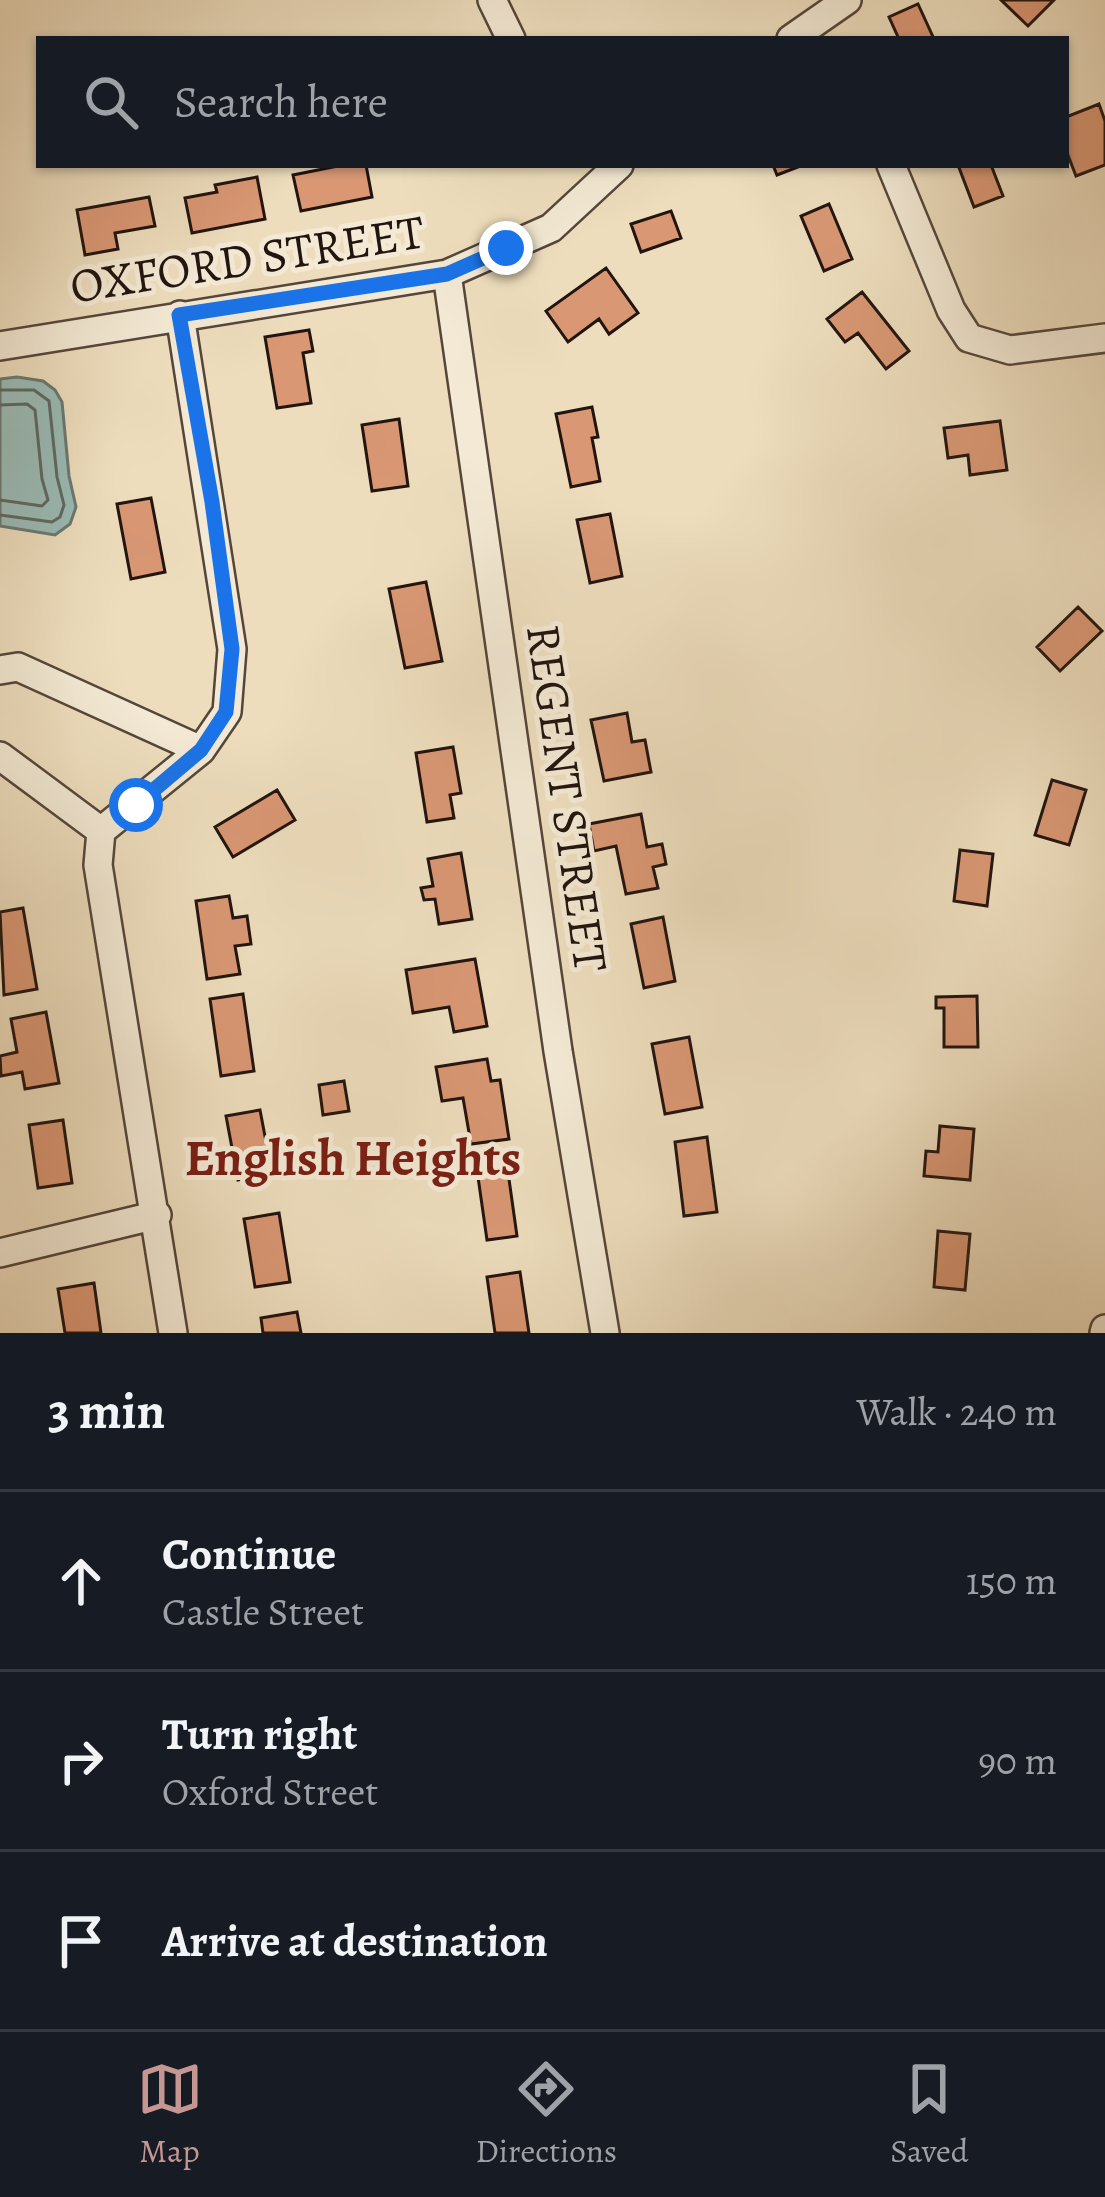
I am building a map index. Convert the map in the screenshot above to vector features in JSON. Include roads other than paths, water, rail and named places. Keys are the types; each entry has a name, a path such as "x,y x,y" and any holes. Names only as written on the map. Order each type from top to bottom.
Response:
{"street":[{"path":"492,0 510,36"},
{"path":"797,36 837,17"},
{"name":"OXFORD STREET","path":"0,346 447,274 550,228 616,168"},
{"path":"891,168 951,310 968,338 1010,350 1105,338"},
{"name":"REGENT STREET","path":"447,274 558,1051 604,1333"},
{"path":"173,1333 98,865 101,831 201,750 226,712 232,649 179,315"},
{"path":"0,670 17,667 201,750"},
{"path":"0,756 101,831"},
{"path":"0,1252 157,1215"}],"water":[{"path":"0,379 43,381 62,402 76,507 70,524 55,535 0,526"}],"district":[{"name":"English Heights","path":"353,1158"}]}
